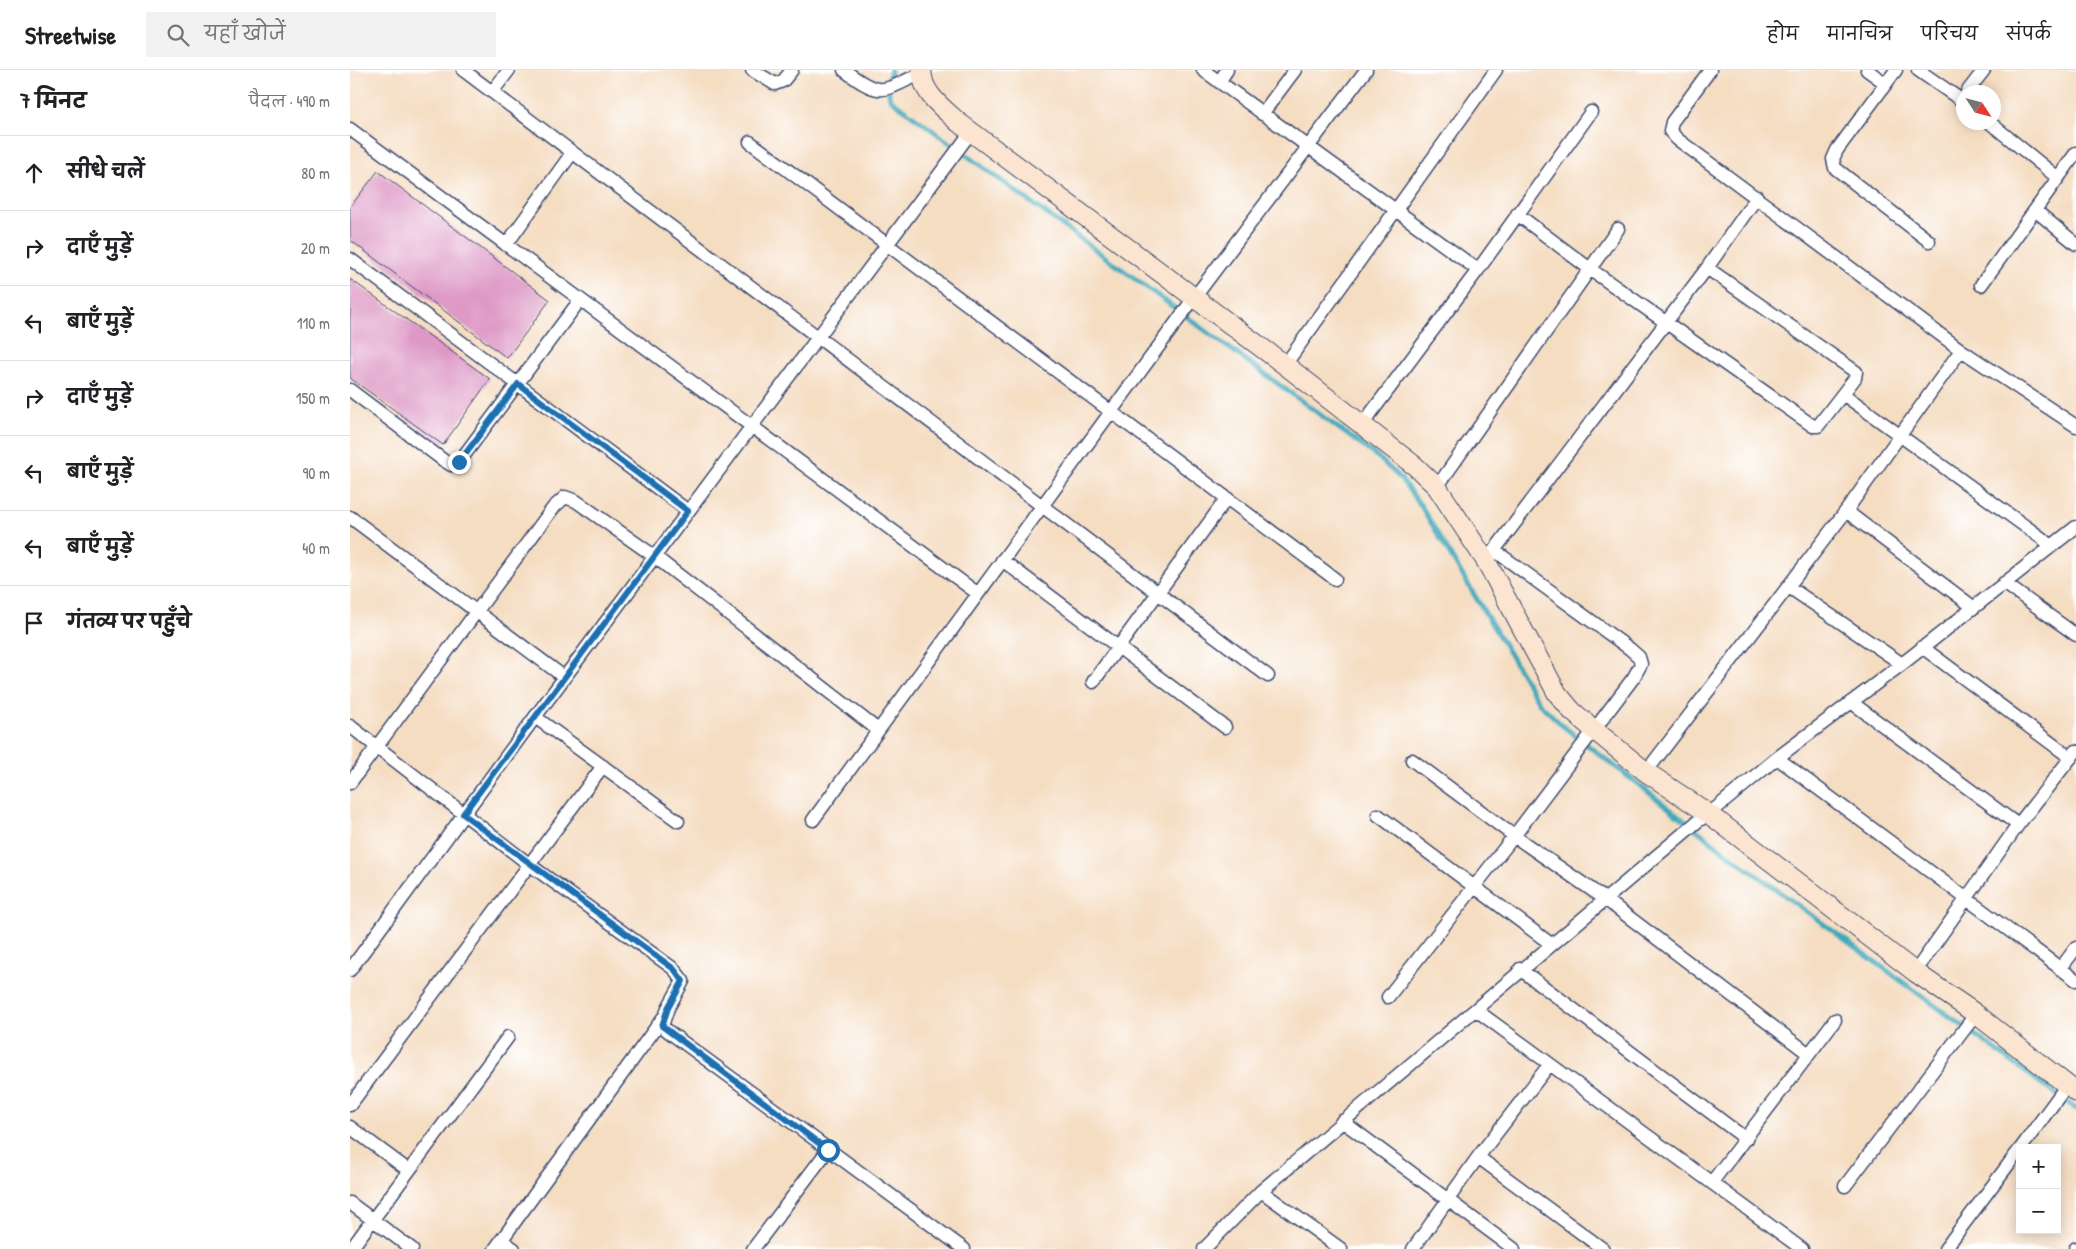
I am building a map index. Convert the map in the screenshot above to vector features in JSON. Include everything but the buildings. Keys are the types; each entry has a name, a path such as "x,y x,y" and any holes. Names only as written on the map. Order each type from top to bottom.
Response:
{"street":[{"path":"463,70 816,338 1042,505 1268,676"},
{"path":"492,92 509,70"},
{"path":"752,70 775,84 783,81 792,70"},
{"path":"844,70 871,88 882,91 922,72 927,89 934,100 971,132 1285,364 1414,466 1437,487 1490,555 1557,693 1572,711 1703,818 1976,1014 2072,1088 2023,1144"},
{"path":"1203,70 1478,270"},
{"path":"1219,82 1227,70"},
{"path":"1262,114 1294,70"},
{"path":"813,820 1194,298 1366,70"},
{"path":"1285,364 1496,70"},
{"path":"1710,70 1678,112 1670,131 1676,139 1757,197 1961,350 2076,426"},
{"path":"1867,70 1886,83"},
{"path":"1896,70 1837,150 1833,159 1835,168 1929,241"},
{"path":"1918,70 1956,93"},
{"path":"1973,85 1984,70"},
{"path":"1362,425 1478,270 1591,112"},
{"path":"350,129 750,427 977,593"},
{"path":"1999,130 2058,178"},
{"path":"350,970 654,556 971,132"},
{"path":"750,142 1335,579"},
{"path":"506,246 572,153"},
{"path":"1981,285 2076,153"},
{"path":"1490,555 1707,268 1757,197"},
{"path":"2036,210 2076,244"},
{"path":"1517,214 1590,269 1813,426 1820,424 1855,378 1854,370 1707,268"},
{"path":"1437,487 1618,230"},
{"path":"350,259 688,511"},
{"path":"350,390 451,464 459,462 580,300"},
{"path":"1646,772 1846,511 1961,350"},
{"path":"1843,394 2051,545"},
{"path":"350,783 553,508 565,497 576,501 654,556 878,730"},
{"path":"1093,682 1227,498"},
{"path":"1846,511 1973,607"},
{"path":"350,517 564,678"},
{"path":"1204,1249 1261,1191 1476,1010 1520,969 1684,833 1777,758 1902,664 2076,527"},
{"path":"1388,997 1514,836 1639,670 1641,664 1640,656 1490,555"},
{"path":"1002,560 1226,727"},
{"path":"2004,583 2076,635"},
{"path":"1789,587 1902,664"},
{"path":"1915,972 2018,825 2074,755 1922,647"},
{"path":"1851,702 2018,825"},
{"path":"535,717 678,822"},
{"path":"350,726 530,865 679,974 683,981 663,1018 498,1244 514,1249"},
{"path":"1777,758 2076,980"},
{"path":"1412,760 1514,836 1605,899 1809,1054"},
{"path":"350,1105 603,766"},
{"path":"1378,815 1551,944"},
{"path":"2060,969 2076,948"},
{"path":"1520,969 1746,1138"},
{"path":"1476,1010 1802,1249"},
{"path":"1845,1186 1976,1014"},
{"path":"663,1018 662,1026 668,1032 964,1249"},
{"path":"1712,1182 1834,1020"},
{"path":"351,1249 371,1219 508,1037"},
{"path":"1413,1249 1478,1157 1549,1065"},
{"path":"1342,1121 1514,1249"},
{"path":"350,1128 408,1170"},
{"path":"753,1249 828,1150"},
{"path":"1946,1249 2016,1153"},
{"path":"1478,1157 1603,1249"},
{"path":"1261,1191 1341,1249"},
{"path":"350,1204 412,1249"}],"waterway":[{"path":"891,70 887,82 890,99 1379,458 1401,479 1421,506 1539,703 1563,726 1724,851 2076,1109"}],"route":[{"path":"459,462 518,384 688,511 463,814 674,969 683,981 663,1018 662,1026 828,1150"}]}
